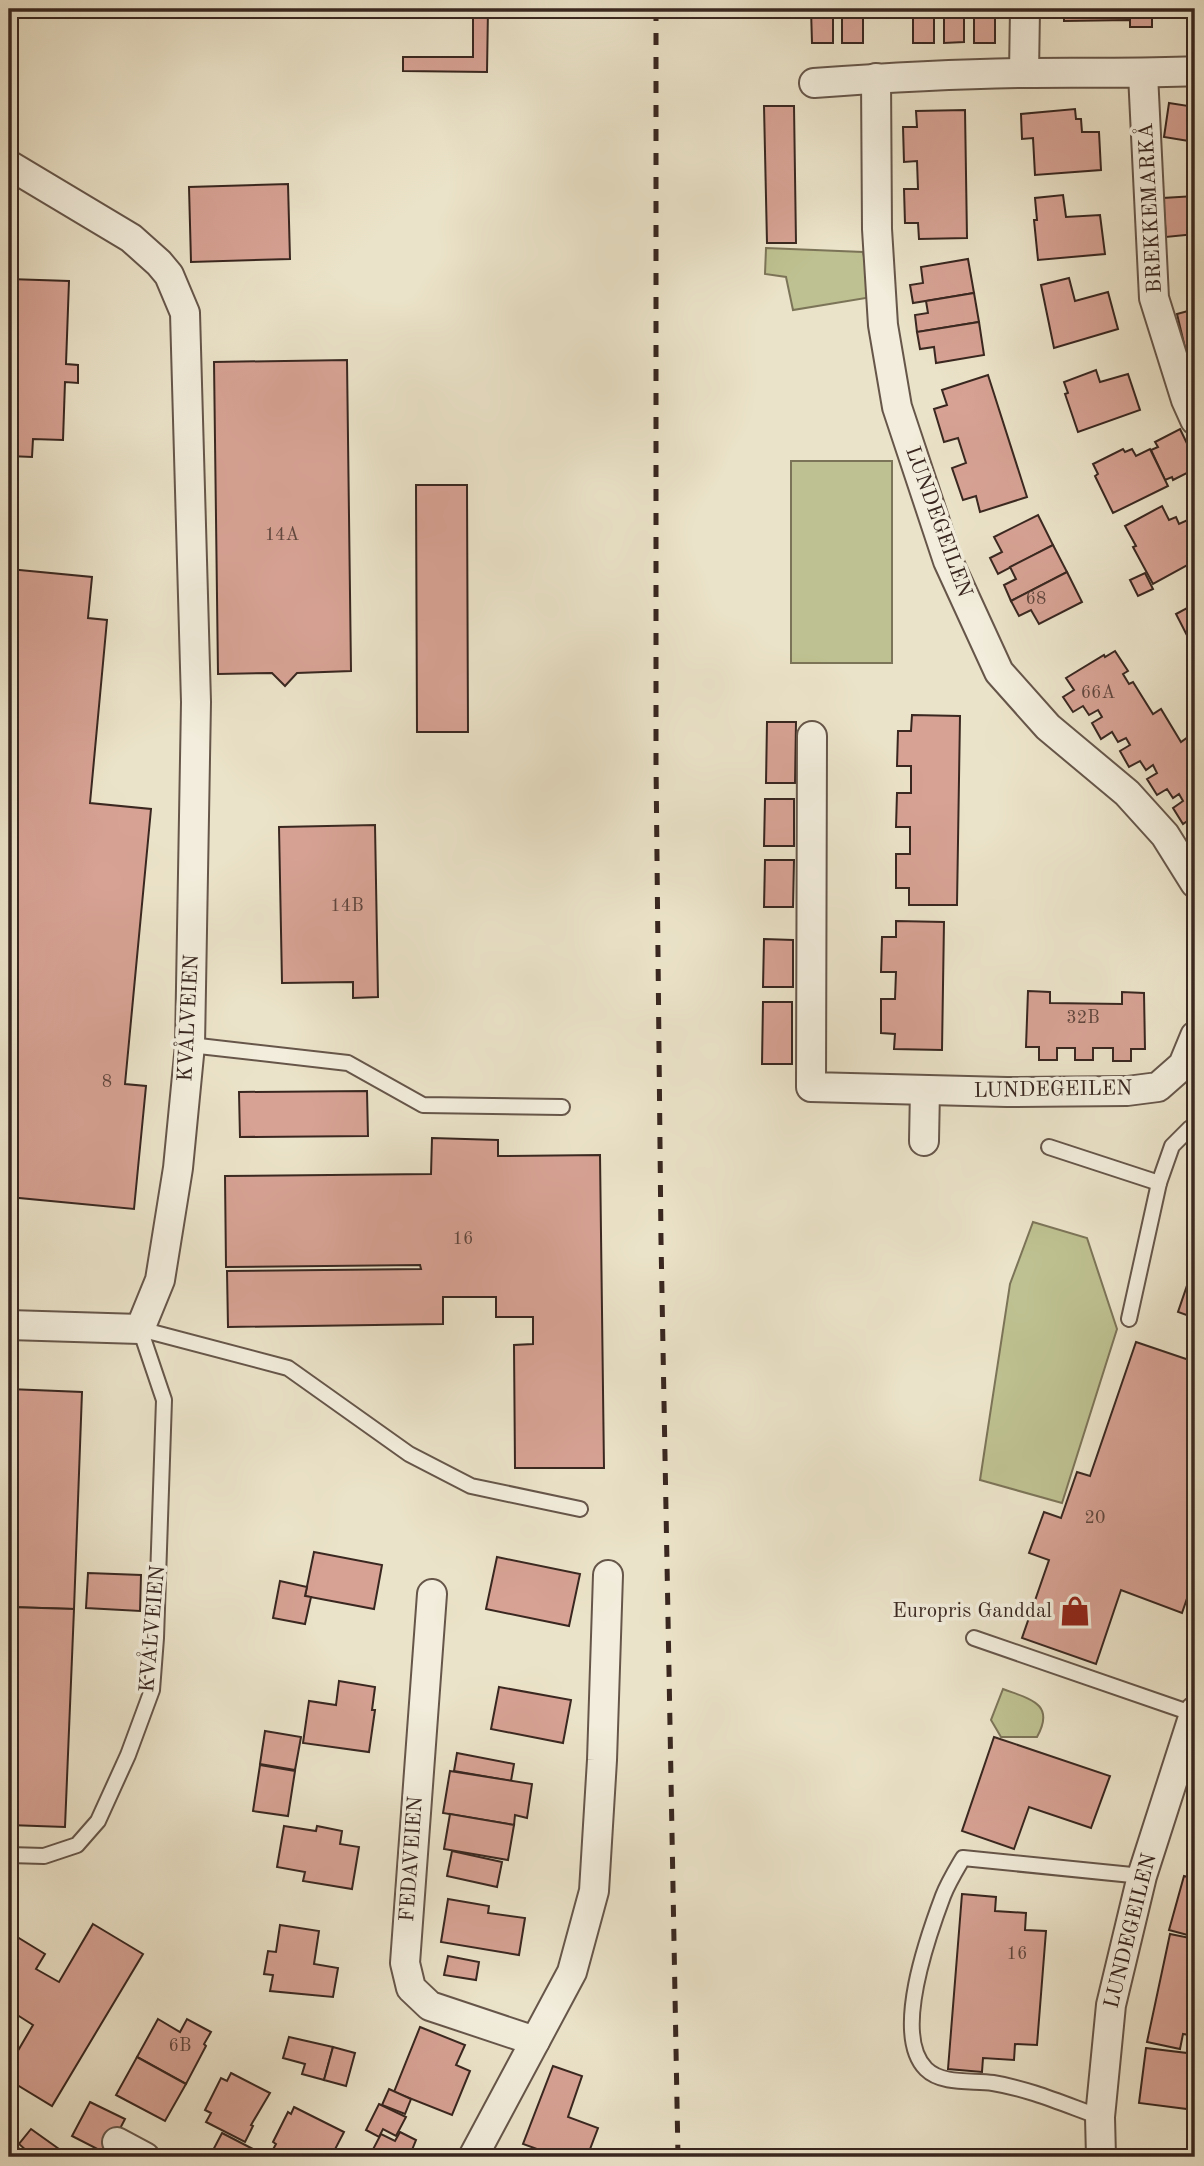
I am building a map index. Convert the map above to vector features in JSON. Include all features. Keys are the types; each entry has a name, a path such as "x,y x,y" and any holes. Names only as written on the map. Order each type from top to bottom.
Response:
{"street":[{"path":"1024,73 1025,9"},
{"path":"814,83 1024,73 1143,74 1195,71"},
{"name":"BREKKEMARKÅ","path":"1143,74 1154,298 1186,400 1195,420"},
{"name":"LUNDEGEILEN","path":"876,78 877,229 883,325 897,407 948,561 999,672 1048,727 1127,793 1165,835 1195,883"},
{"name":"KVÅLVEIEN","path":"9,165 131,239 169,275 185,313 196,702 190,1045 178,1168 160,1280 140,1329"},
{"name":"LUNDEGEILEN","path":"812,736 811,1087 1127,1091 1158,1087 1183,1065 1195,1036"},
{"path":"923,1140 925,1090"},
{"path":"9,1325 140,1329"},
{"path":"472,2157 572,1972 594,1891 602,1760 608,1575"},
{"name":"FEDAVEIEN","path":"432,1594 405,1964 411,1988 429,2007 535,2041"},
{"name":"LUNDEGEILEN","path":"1101,2157 1100,2117 1111,2005 1142,1876 1195,1712"},
{"path":"117,2142 145,2157"}],"lane":[{"path":"190,1045 348,1063 423,1105 562,1107"},
{"path":"1129,1319 1159,1183 1172,1146 1190,1128 1195,1129"},
{"path":"1049,1147 1159,1183"},
{"path":"140,1329 288,1368 410,1454 471,1486 580,1509"},
{"name":"KVÅLVEIEN","path":"9,1855 44,1856 78,1845 98,1821 128,1755 152,1690 164,1399 140,1329"},
{"path":"974,1638 1195,1712"},
{"path":"1100,2117 995,2083 945,2079 926,2069 911,2043 913,1993 944,1894 963,1858 1142,1876"}],"green space":[{"path":"766,248 863,252 872,297 793,310 786,277 765,274"},
{"path":"791,461 892,461 892,663 791,663"},
{"path":"1033,1222 1087,1238 1117,1329 1062,1503 980,1480 1010,1284"},
{"path":"1003,1689 1037,1704 1043,1717 1037,1737 1001,1737 991,1720"}],"building":[{"path":"473,9 488,9 487,72 403,71 403,57 473,57"},
{"path":"811,9 833,9 833,43 812,43"},
{"path":"842,9 863,9 863,43 842,43"},
{"path":"913,9 934,9 934,43 913,43"},
{"path":"944,9 964,9 964,42 944,43"},
{"path":"974,9 995,9 995,43 974,43"},
{"path":"1064,9 1152,9 1152,27 1130,27 1130,20 1064,21"},
{"path":"1169,103 1195,107 1195,142 1164,137"},
{"path":"764,106 794,106 796,243 767,243"},
{"path":"1075,109 1076,119 1081,119 1082,132 1099,132 1101,170 1035,175 1033,138 1022,139 1021,114"},
{"path":"965,110 967,238 919,239 918,223 905,223 904,189 918,189 917,161 904,162 903,127 917,127 916,111"},
{"path":"1195,144 1195,186 1189,145"},
{"path":"288,184 290,259 191,262 189,187"},
{"path":"1063,195 1066,217 1100,215 1105,254 1038,260 1035,198"},
{"path":"1195,196 1195,234 1166,237 1163,198"},
{"path":"968,259 974,293 913,303 910,285 923,283 921,267"},
{"path":"1069,278 1075,301 1108,292 1118,329 1054,348 1041,285"},
{"path":"9,279 69,281 66,364 78,365 78,383 65,382 63,440 33,439 32,457 9,456"},
{"path":"974,293 979,322 917,332 915,315 928,313 926,301"},
{"path":"1195,309 1195,350 1186,352 1177,314"},
{"path":"979,322 984,355 936,363 934,347 920,349 917,332"},
{"path":"347,360 351,671 297,673 285,686 272,673 218,674 214,362"},
{"path":"1096,370 1100,382 1128,374 1140,410 1078,432 1065,394 1068,393 1064,382"},
{"path":"988,375 1027,497 980,512 976,496 963,500 952,468 966,463 958,438 944,442 934,409 947,405 942,390"},
{"path":"1180,429 1195,460 1195,469 1173,480 1172,477 1165,480 1151,450 1158,447 1155,442"},
{"path":"1123,449 1125,452 1132,449 1136,456 1150,449 1168,486 1113,513 1095,476 1098,474 1093,464"},
{"path":"416,485 467,485 468,732 417,732"},
{"path":"1162,506 1169,520 1176,517 1179,524 1192,518 1195,524 1195,561 1153,584 1125,526"},
{"path":"1038,515 1053,545 998,574 990,558 1002,552 994,537"},
{"path":"1053,545 1067,572 1011,601 1004,585 1016,579 1010,567"},
{"path":"9,569 92,577 88,618 107,620 90,803 151,809 125,1084 146,1086 134,1209 9,1197"},
{"path":"1067,572 1082,602 1039,624 1031,610 1019,616 1011,601"},
{"path":"1145,573 1153,589 1138,596 1130,580"},
{"path":"1187,608 1195,623 1195,651 1176,614"},
{"path":"1115,651 1128,671 1123,674 1129,684 1133,682 1153,714 1161,709 1181,742 1188,737 1195,749 1195,820 1193,817 1183,824 1173,808 1183,801 1179,794 1173,798 1167,789 1157,795 1147,779 1157,773 1153,765 1146,770 1140,761 1129,767 1120,751 1130,745 1126,738 1118,742 1112,732 1101,739 1092,723 1102,717 1098,710 1089,715 1083,706 1073,712 1063,697 1074,690 1066,678"},
{"path":"912,715 960,716 957,905 909,905 909,888 896,888 896,854 910,854 910,827 896,827 897,793 911,793 911,766 897,766 898,731 911,731"},
{"path":"767,722 796,722 795,783 766,783"},
{"path":"765,799 794,799 794,846 764,846"},
{"path":"375,825 378,997 353,998 353,982 282,983 279,827"},
{"path":"765,860 794,860 793,907 764,907"},
{"path":"896,921 944,922 942,1050 894,1049 895,1034 881,1033 881,999 895,999 896,972 881,972 882,937 896,937"},
{"path":"764,939 793,940 793,987 763,987"},
{"path":"1028,991 1050,992 1050,1003 1122,1004 1122,992 1144,993 1145,1049 1131,1049 1131,1061 1113,1061 1113,1048 1093,1048 1093,1060 1075,1060 1075,1048 1057,1048 1057,1060 1039,1060 1039,1047 1026,1047"},
{"path":"763,1002 792,1002 792,1064 762,1064"},
{"path":"367,1091 368,1136 240,1137 239,1092"},
{"path":"432,1138 498,1140 498,1156 600,1155 604,1468 515,1468 514,1345 533,1344 533,1317 496,1317 496,1297 443,1297 443,1324 228,1327 227,1271 421,1269 420,1265 226,1267 225,1176 431,1174"},
{"path":"1195,1262 1195,1318 1178,1312"},
{"path":"1136,1342 1195,1362 1195,1575 1182,1613 1121,1590 1096,1664 1022,1638 1049,1560 1029,1553 1044,1512 1061,1518 1077,1472 1090,1476"},
{"path":"9,1389 82,1392 74,1609 9,1607"},
{"path":"314,1552 382,1565 374,1609 305,1596"},
{"path":"497,1557 580,1574 569,1626 486,1609"},
{"path":"88,1573 141,1575 140,1611 86,1608"},
{"path":"280,1581 307,1587 305,1596 311,1597 305,1624 273,1618"},
{"path":"9,1607 74,1609 65,1827 9,1825"},
{"path":"339,1681 375,1687 372,1710 375,1710 369,1752 303,1743 309,1701 336,1705"},
{"path":"499,1687 571,1700 563,1743 491,1729"},
{"path":"265,1731 301,1737 295,1770 260,1764"},
{"path":"994,1737 1110,1776 1091,1828 1029,1807 1014,1849 962,1831"},
{"path":"457,1753 514,1764 511,1781 454,1771"},
{"path":"260,1765 295,1771 288,1816 253,1811"},
{"path":"450,1771 532,1784 527,1818 515,1815 514,1825 443,1813"},
{"path":"450,1814 514,1825 508,1860 444,1849"},
{"path":"284,1826 316,1831 317,1826 342,1831 340,1844 359,1847 352,1889 303,1881 305,1872 277,1867"},
{"path":"452,1851 502,1862 497,1887 447,1876"},
{"path":"1184,1876 1195,1879 1195,1937 1169,1930"},
{"path":"962,1894 996,1897 995,1911 1026,1913 1025,1930 1046,1931 1037,2045 1015,2044 1014,2060 983,2058 982,2072 948,2069"},
{"path":"448,1899 489,1906 488,1913 525,1918 519,1955 441,1942"},
{"path":"93,1924 143,1954 52,2106 9,2080 9,2066 33,2025 11,2011 9,2014 9,1932 45,1954 36,1969 59,1982"},
{"path":"280,1925 319,1931 314,1964 338,1968 333,1997 270,1991 273,1975 264,1974 268,1951 276,1952"},
{"path":"1170,1934 1195,1939 1195,2036 1183,2034 1180,2049 1147,2042"},
{"path":"448,1956 479,1962 476,1980 444,1975"},
{"path":"158,2019 180,2032 187,2019 211,2032 186,2084 137,2057"},
{"path":"420,2027 465,2045 456,2065 470,2071 452,2115 394,2092"},
{"path":"289,2037 333,2047 324,2080 302,2074 305,2064 283,2058"},
{"path":"333,2047 355,2053 346,2086 324,2080"},
{"path":"1146,2048 1195,2054 1195,2110 1139,2103"},
{"path":"137,2057 186,2084 165,2121 116,2095"},
{"path":"553,2066 582,2076 568,2117 598,2128 587,2157 559,2157 523,2144"},
{"path":"231,2073 270,2093 251,2125 253,2126 245,2142 206,2122 211,2113 205,2110 221,2078 227,2081"},
{"path":"389,2089 411,2099 405,2114 382,2105"},
{"path":"90,2102 125,2119 107,2154 72,2136"},
{"path":"379,2104 406,2117 396,2136 383,2129 379,2137 366,2130"},
{"path":"294,2107 344,2132 331,2157 279,2157 271,2153 276,2144 273,2142 288,2112 291,2114"},
{"path":"31,2129 59,2149 54,2157 22,2157 27,2151 19,2144"},
{"path":"400,2132 416,2140 412,2150 426,2157 369,2157 381,2134 395,2141"},
{"path":"222,2133 253,2149 249,2157 218,2157 211,2154"},
{"path":"9,2140 22,2151 17,2157 9,2157"},
{"path":"258,2151 270,2157 255,2157"}],"railway":[{"path":"656,9 656,763 661,1240 678,2157"}],"place":[{"name":"Europris Ganddal","path":"1075,1611"}]}
